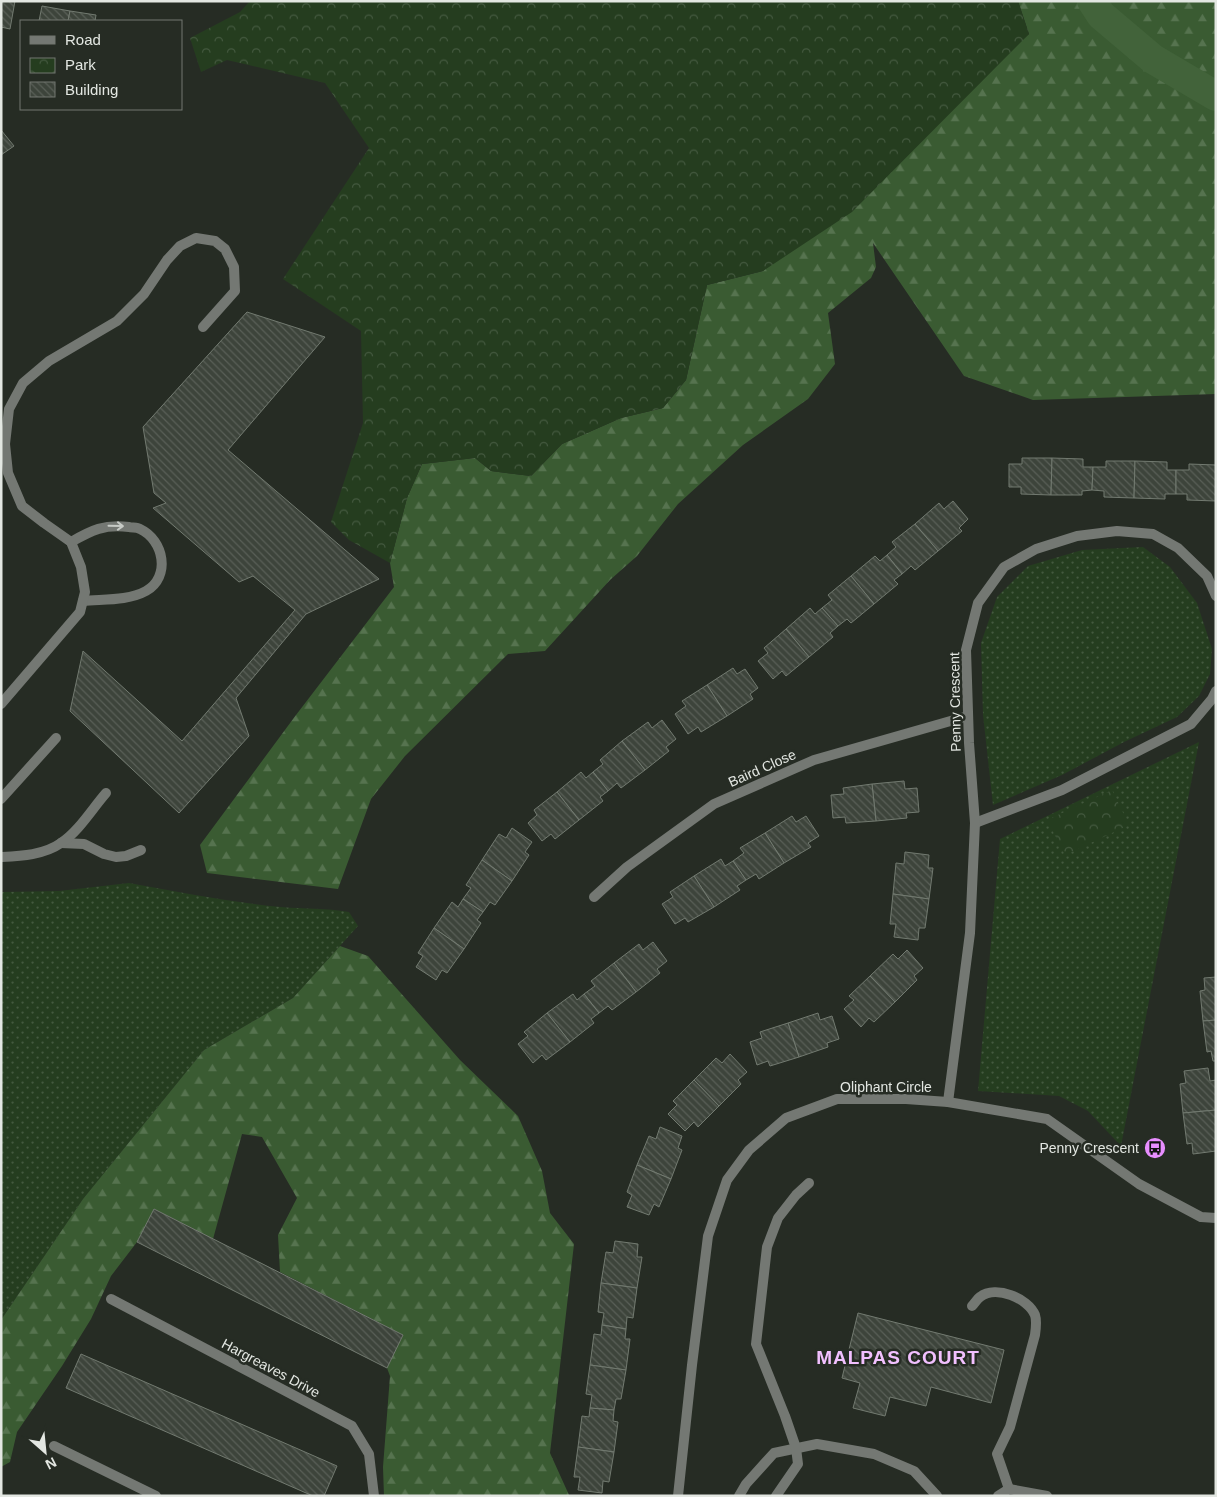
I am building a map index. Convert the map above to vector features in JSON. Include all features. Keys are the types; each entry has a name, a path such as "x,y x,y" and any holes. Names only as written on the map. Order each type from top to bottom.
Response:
{"street":[{"path":"1,704 80,612 85,592 81,567 71,542 22,506 8,473 5,444 9,409 23,383 49,361 117,321 144,294 167,260 180,246 196,238 215,241 225,249 234,267 236,282 235,290 203,327"},
{"path":"71,542 94,529 114,525 140,529 151,538 160,552 163,567 157,583 147,591 131,597 83,601"},
{"name":"Penny Crescent","path":"948,1102 970,933 975,823 966,650 978,603 1004,567 1036,549 1076,536 1117,531 1153,534 1178,548 1207,576 1216,596"},
{"path":"975,823 1062,790 1191,724 1212,699 1216,691"},
{"name":"Baird Close","path":"594,897 627,867 714,804 814,760 968,716"},
{"path":"1,799 56,738"},
{"path":"1,857 27,856 61,843 75,830 106,793"},
{"path":"61,843 84,844 104,854 116,857 126,856 141,850"},
{"name":"Oliphant Circle","path":"678,1496 708,1236 727,1180 749,1150 786,1118 837,1099 906,1099 948,1102 1047,1119 1139,1184 1201,1217 1216,1218"},
{"path":"776,1496 798,1464 796,1448 756,1344 767,1247 778,1218 809,1183"},
{"path":"972,1306 981,1297 993,1292 1023,1301 1035,1315 1037,1325 1010,1428 998,1454 1009,1489"},
{"name":"Hargreaves Drive","path":"111,1300 352,1426 369,1454 374,1496"},
{"path":"739,1496 746,1484 774,1452 817,1444 874,1454 914,1471 938,1496"},
{"path":"54,1446 156,1496"},
{"path":"998,1496 1009,1489 1047,1496"}],"green space":[{"path":"250,1 1018,1 1029,34 852,212 763,271 707,285 686,380 663,408 621,418 562,444 531,476 491,471 475,458 422,464 407,498 390,563 349,540 331,522 363,423 361,331 283,279 369,148 325,83 227,60 201,72 190,38 240,12"},
{"path":"1018,1 1216,1 1216,394 1033,400 964,376 873,243 876,267 871,278 828,313 835,364 808,399 743,445 678,504 637,556 610,580 545,651 508,654 405,756 371,799 338,889 207,873 200,845 394,587 390,563 407,498 422,464 475,458 491,471 531,476 562,444 621,418 663,408 686,380 707,285 763,271 1029,34"},
{"path":"1143,547 1170,567 1197,603 1212,649 1210,674 1199,696 1177,717 1124,742 1062,775 993,805 983,715 981,643 997,597 1028,566 1082,550"},
{"path":"1199,742 1121,1146 1088,1111 1059,1096 978,1091 1000,839"},
{"path":"1112,790 1129,825 1065,855 1047,820"},
{"path":"129,883 243,902 349,912 358,926 293,998 204,1050 83,1199 1,1320 1,892 59,891"},
{"path":"340,946 368,956 460,1060 518,1116 542,1171 550,1213 574,1244 550,1453 569,1495 572,1496 384,1496 383,1467 390,1376 387,1368 403,1335 280,1272 278,1235 297,1198 262,1137 242,1134 213,1239 154,1209 137,1242 111,1276 91,1319 17,1432 10,1462 1,1467 1,1320 83,1199 204,1050 293,998"}],"building":[{"path":"1,1 15,1 10,29 1,27"},
{"path":"42,6 70,11 68,20 39,20"},
{"path":"70,11 96,15 95,20 68,20"},
{"path":"1,130 14,146 1,155"},
{"path":"247,312 325,337 228,450 379,579 306,614 236,698 249,736 179,813 70,711 83,651 182,741 295,610 253,576 239,582 153,508 166,503 154,493 143,427"},
{"path":"1022,458 1052,458 1051,495 1021,494 1021,487 1009,487 1009,464 1022,464"},
{"path":"1052,458 1083,459 1083,467 1093,467 1092,490 1082,491 1082,495 1051,495"},
{"path":"1106,461 1135,461 1134,498 1104,497 1104,491 1092,490 1093,467 1106,467"},
{"path":"1135,461 1167,462 1167,470 1176,470 1176,494 1165,494 1165,499 1134,498"},
{"path":"1189,464 1216,465 1216,501 1187,500 1187,494 1176,494 1176,470 1189,470"},
{"path":"953,501 968,519 959,528 962,531 938,551 915,524 939,503 944,509"},
{"path":"915,524 938,551 915,570 911,566 902,574 887,555 896,547 892,542"},
{"path":"887,555 902,574 894,580 898,584 874,604 851,576 875,556 880,561"},
{"path":"851,576 874,604 851,623 847,619 838,626 822,608 832,600 828,595"},
{"path":"810,608 815,614 822,608 838,626 830,633 833,637 809,657 786,629"},
{"path":"786,629 809,657 786,676 782,671 773,679 758,661 768,653 764,648"},
{"path":"733,668 737,674 745,669 758,688 750,694 753,699 727,716 707,685"},
{"path":"707,685 727,716 701,732 698,727 688,734 675,714 686,706 682,701"},
{"path":"662,720 676,739 666,747 669,751 645,770 622,741 648,722 652,728"},
{"path":"622,741 645,770 621,788 617,783 608,791 593,772 603,764 600,760"},
{"path":"581,772 586,778 593,772 608,791 600,797 603,801 579,820 557,792"},
{"path":"904,781 905,789 917,788 919,812 906,813 907,818 876,821 872,784"},
{"path":"872,784 876,821 846,823 845,817 833,818 831,795 844,794 843,788"},
{"path":"557,792 579,820 555,839 551,834 542,841 528,823 537,815 534,810"},
{"path":"792,816 796,822 806,816 819,836 808,843 811,847 784,863 765,833"},
{"path":"512,828 532,842 525,852 529,855 512,881 482,860 499,834 506,838"},
{"path":"765,833 784,863 759,879 756,874 746,880 733,861 744,853 740,848"},
{"path":"905,852 929,855 928,868 933,868 929,899 893,894 896,863 904,864"},
{"path":"721,859 725,866 733,861 746,880 737,886 740,890 714,907 694,876"},
{"path":"482,860 512,881 495,905 490,902 483,912 463,899 471,888 466,885"},
{"path":"694,876 714,907 688,922 685,918 675,924 662,904 673,897 670,892"},
{"path":"893,894 929,899 925,928 919,928 918,940 894,937 896,924 890,924"},
{"path":"463,899 483,912 477,920 481,923 464,949 434,928 452,902 458,907"},
{"path":"434,928 464,949 447,973 442,970 436,980 416,967 423,956 418,953"},
{"path":"653,942 667,961 657,969 660,973 636,992 614,963 639,944 643,950"},
{"path":"907,950 923,968 914,976 917,980 895,1002 870,976 893,954 898,959"},
{"path":"614,963 636,992 612,1010 608,1006 599,1013 584,994 595,986 591,981"},
{"path":"870,976 895,1002 874,1022 869,1018 861,1027 844,1009 854,1000 849,996"},
{"path":"1216,977 1216,1020 1203,1021 1200,991 1205,990 1204,978"},
{"path":"573,994 577,1000 584,994 599,1013 591,1019 594,1023 570,1042 547,1013"},
{"path":"547,1013 570,1042 546,1060 542,1055 533,1063 518,1044 528,1036 524,1032"},
{"path":"818,1013 820,1020 832,1016 839,1039 827,1043 828,1047 799,1057 788,1023"},
{"path":"1216,1020 1216,1061 1213,1061 1211,1051 1207,1052 1203,1021"},
{"path":"788,1023 799,1057 770,1066 768,1061 757,1065 750,1042 762,1038 760,1032"},
{"path":"730,1054 747,1072 738,1080 741,1084 719,1106 694,1080 716,1058 722,1063"},
{"path":"1208,1068 1210,1081 1216,1080 1216,1110 1183,1113 1180,1084 1186,1083 1184,1071"},
{"path":"694,1080 719,1106 698,1127 694,1122 685,1131 668,1114 677,1105 673,1101"},
{"path":"1216,1110 1216,1151 1193,1154 1192,1143 1187,1144 1183,1113"},
{"path":"660,1127 682,1136 678,1148 682,1150 671,1179 637,1165 649,1136 656,1139"},
{"path":"637,1165 671,1179 659,1207 654,1204 649,1215 627,1207 632,1195 627,1192"},
{"path":"154,1209 403,1335 387,1368 137,1242"},
{"path":"615,1241 638,1244 637,1257 642,1257 637,1288 601,1283 606,1252 613,1253"},
{"path":"601,1283 637,1288 633,1318 627,1317 626,1329 602,1325 604,1313 598,1312"},
{"path":"858,1313 1004,1350 991,1403 931,1387 926,1406 890,1397 885,1416 853,1408 860,1383 842,1378"},
{"path":"602,1325 626,1329 625,1339 630,1339 626,1370 590,1365 594,1334 601,1335"},
{"path":"81,1354 337,1466 324,1496 313,1496 66,1388"},
{"path":"590,1365 626,1370 621,1399 616,1399 614,1410 590,1408 592,1395 586,1394"},
{"path":"590,1408 614,1410 613,1421 618,1422 614,1452 578,1447 582,1416 589,1417"},
{"path":"578,1447 614,1452 609,1482 603,1481 602,1493 578,1490 580,1477 574,1477"}],"waterway":[{"path":"1092,1 1101,15 1153,59 1216,96"}],"place":[{"name":"Penny Crescent","path":"1155,1148"}],"district":[{"name":"MALPAS COURT","path":"898,1357"}]}
